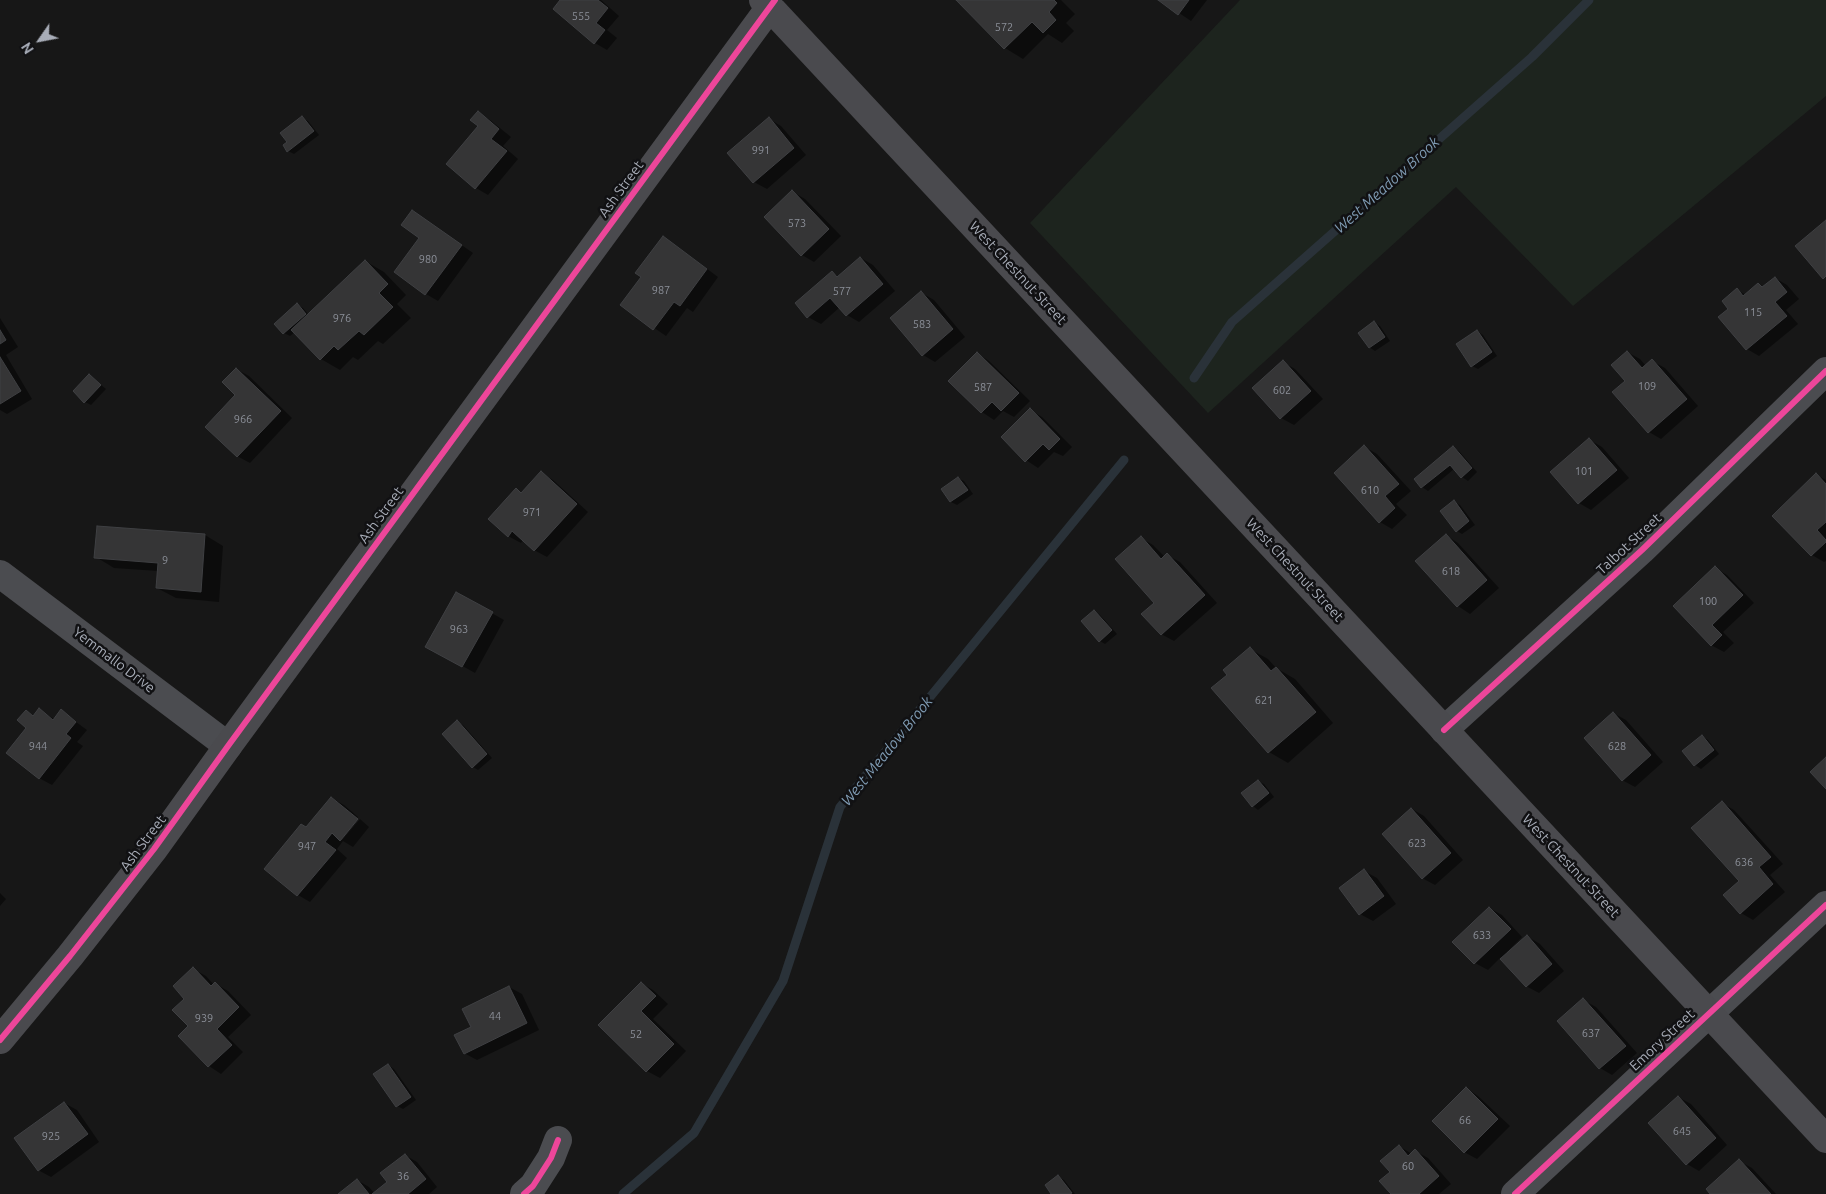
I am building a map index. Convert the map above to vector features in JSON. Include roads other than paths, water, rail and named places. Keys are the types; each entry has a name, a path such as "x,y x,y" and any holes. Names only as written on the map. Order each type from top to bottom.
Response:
{"main road":[{"name":"West Chestnut Street","path":"769,2 1826,1139"},
{"name":"Ash Street","path":"0,1040 112,903 195,794 769,2"}],"street":[{"name":"Talbot Street","path":"1444,730 1642,550 1826,371"},
{"name":"Yemmallo Drive","path":"0,574 228,746"},
{"name":"Emory Street","path":"1515,1194 1826,905"},
{"path":"524,1194 534,1186 551,1158 558,1140"}],"waterway":[{"name":"West Meadow Brook","path":"1194,378 1232,322 1532,57 1589,0"},
{"name":"West Meadow Brook","path":"623,1194 694,1133 783,981 840,807 1124,460"}]}
